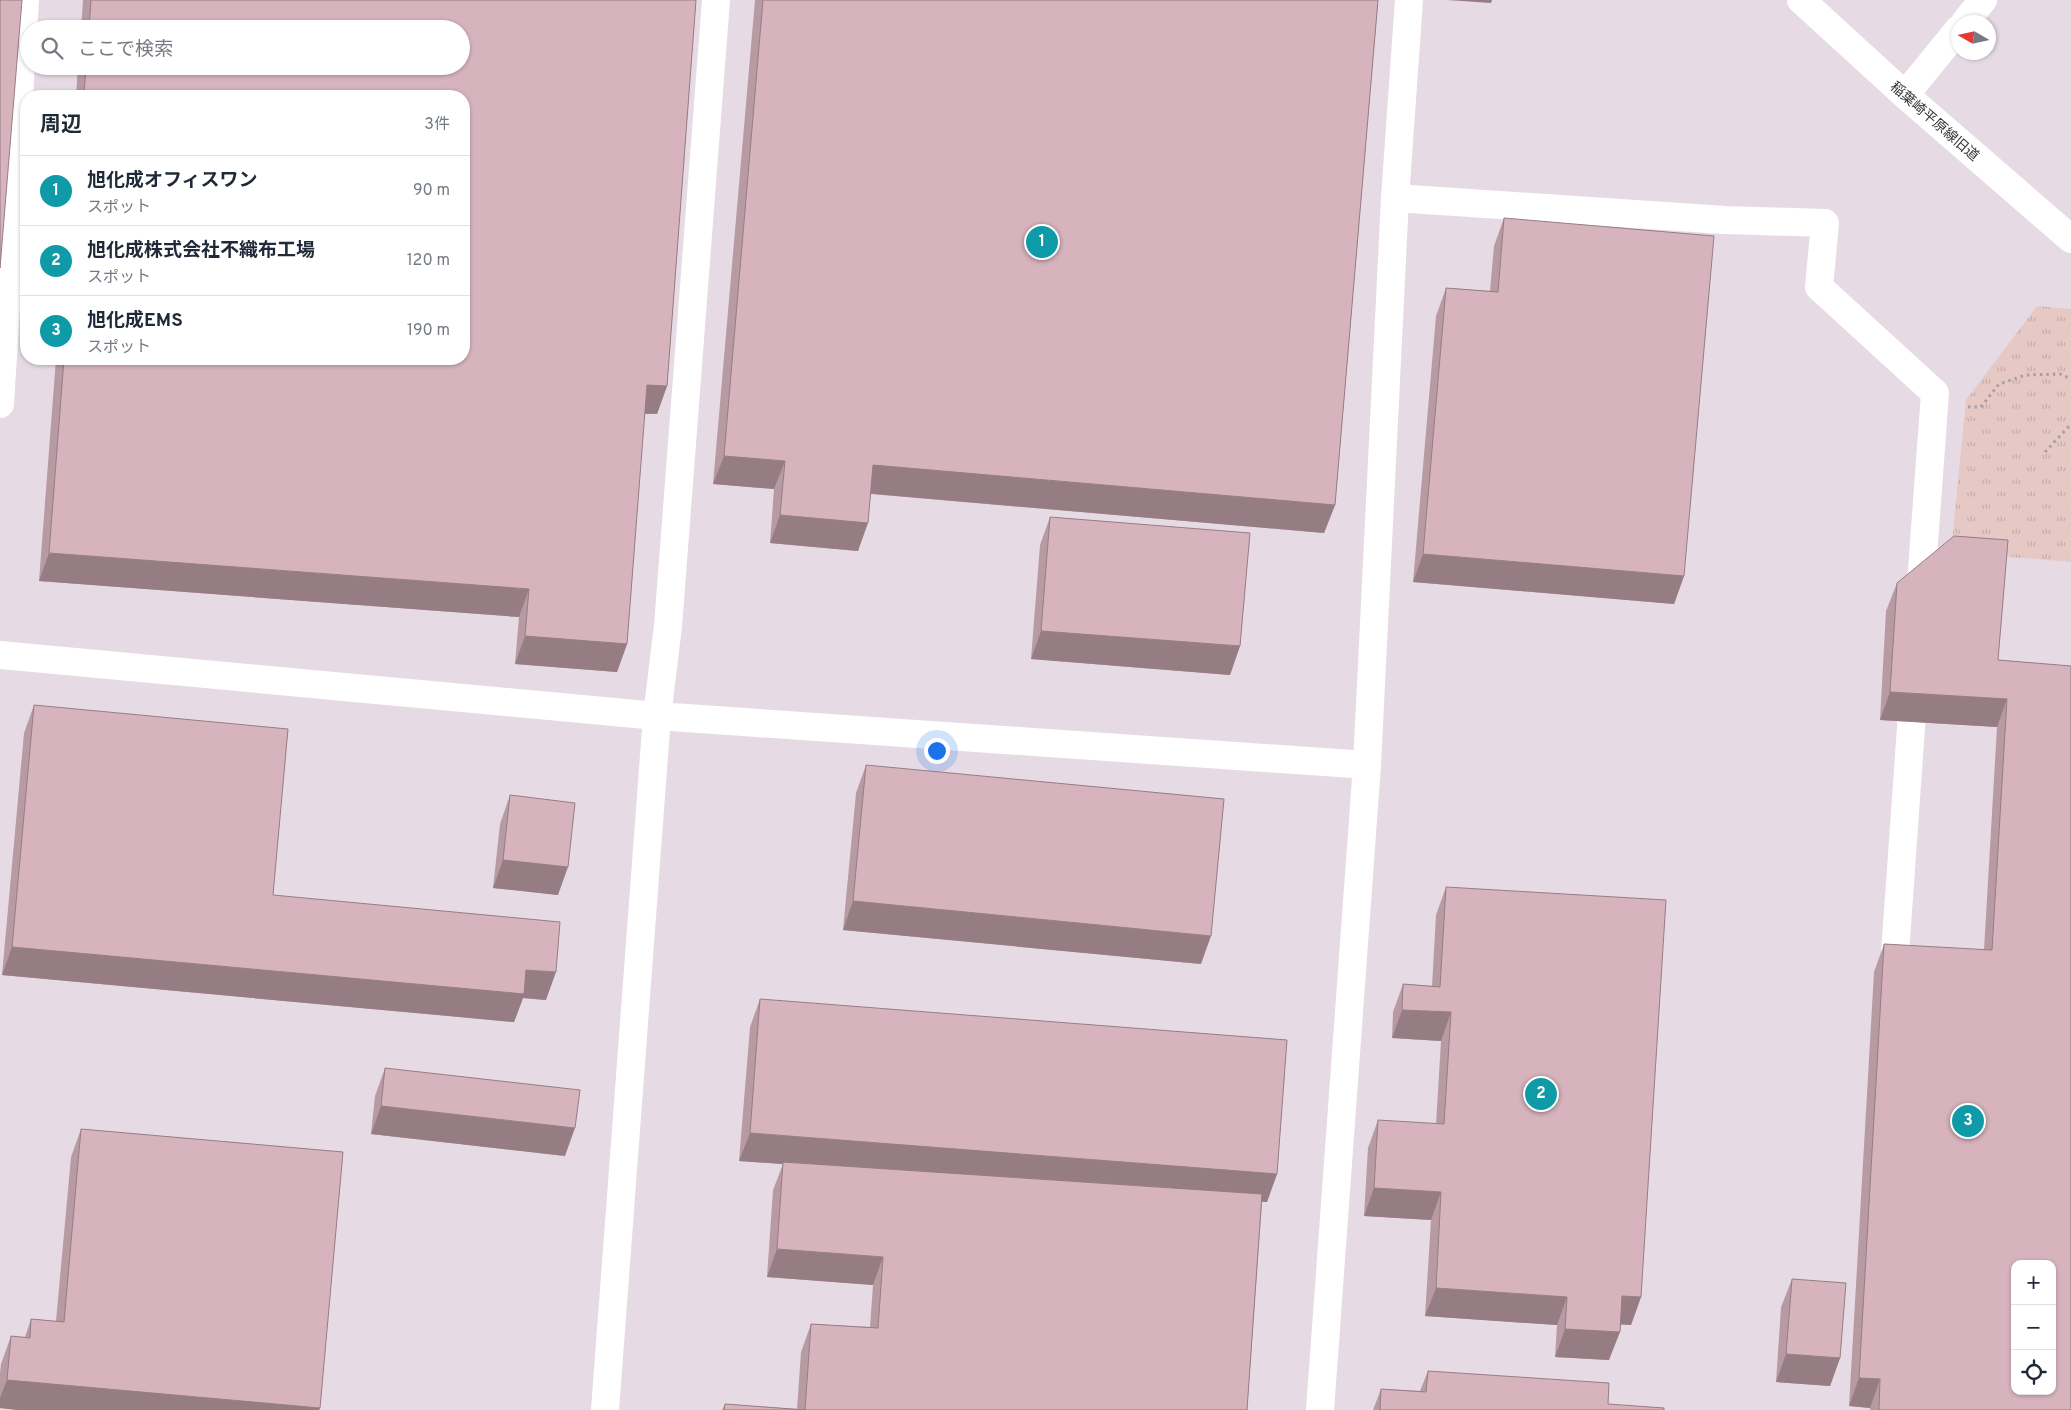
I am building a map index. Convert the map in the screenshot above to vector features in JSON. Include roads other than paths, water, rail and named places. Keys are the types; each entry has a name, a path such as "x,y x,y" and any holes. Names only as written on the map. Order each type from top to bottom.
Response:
{"street":[{"path":"24,20 25,0"},
{"path":"605,1410 657,716 668,626 716,0"},
{"path":"1320,1410 1367,765 1396,198 1409,0"},
{"name":"稲葉崎平原線旧道","path":"1802,0 1905,95 2071,239"},
{"path":"1971,15 1983,0"},
{"path":"1905,95 1951,39"},
{"path":"0,404 20,75"},
{"path":"1396,198 1725,220 1825,223 1819,287 1935,393 1918,626"},
{"path":"0,655 657,716 1367,765"},
{"path":"1891,1003 1916,656"}],"place":[{"name":"旭化成オフィスワン","path":"1042,242"},
{"name":"旭化成株式会社不織布工場","path":"1541,1094"},
{"name":"旭化成EMS","path":"1968,1121"}]}
